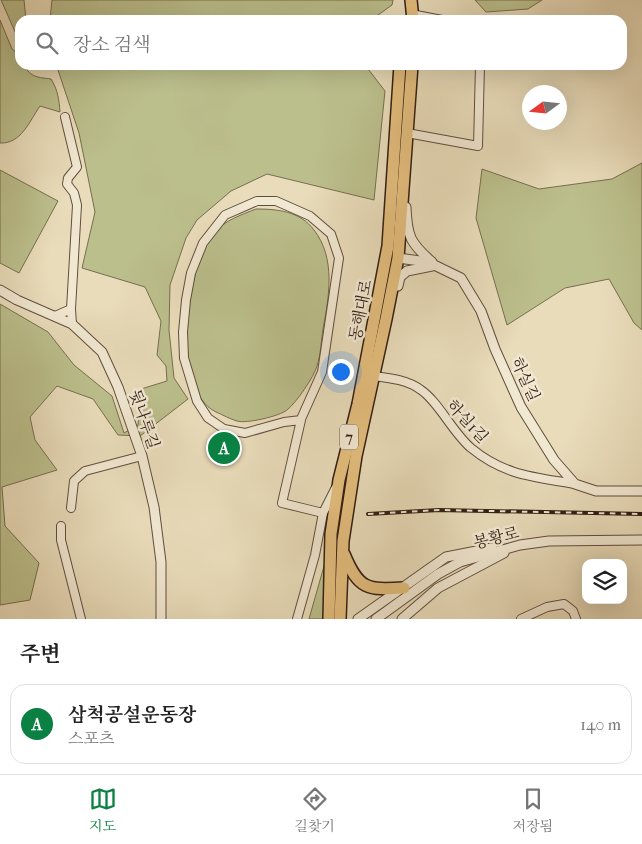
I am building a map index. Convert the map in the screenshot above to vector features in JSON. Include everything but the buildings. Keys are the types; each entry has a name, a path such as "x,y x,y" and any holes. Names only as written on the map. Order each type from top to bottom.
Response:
{"main road":[{"path":"410,15 411,0"},
{"name":"동해대로","path":"330,619 331,534 339,480 392,257 400,70"},
{"name":"동해대로","path":"340,619 342,551 356,456 386,319 404,169 412,70"},
{"path":"342,551 352,573 360,582 373,590 404,588"}],"street":[{"path":"407,133 478,146 480,70"},
{"path":"65,117 77,167 68,178 67,184 74,193 77,205 71,309 72,324"},
{"path":"404,169 409,233 414,245 436,265"},
{"path":"301,420 284,422 245,432 224,429 208,418 197,401 184,358 182,332 186,300 191,272 203,243 225,215 257,201 276,201 310,216 331,234 339,258 322,372 301,420 282,503 323,513"},
{"name":"하실길","path":"392,257 428,262 462,278 481,311 495,349 521,407 554,460 575,484"},
{"path":"386,319 397,291 400,277 418,267 436,265"},
{"name":"뒷나루길","path":"0,290 17,300 72,324 102,352 118,387 142,456 154,508 161,562 160,619"},
{"path":"55,316 71,309"},
{"name":"하실1길","path":"374,376 399,379 422,390 471,448 497,466 513,474 575,484"},
{"path":"72,508 74,481 85,471 142,456"},
{"path":"297,619 315,555 323,513 339,480"},
{"path":"575,484 596,491 642,491"},
{"path":"61,526 61,540 81,619"},
{"name":"봉황로","path":"376,619 449,567 460,562 520,545 549,541 642,540"},
{"path":"358,619 446,557 476,550 520,545"},
{"path":"406,617 438,588 520,545"},
{"path":"521,619 547,607 564,604 573,611 576,619"}],"green space":[{"path":"1,0 24,0 26,15 15,15 15,32"},
{"path":"52,0 393,0 392,5 378,15 50,15"},
{"path":"475,0 542,0 528,9 486,12"},
{"path":"0,20 12,49 15,51 15,70 28,70 35,76 51,79 57,91 60,112 40,106 19,136 14,140 0,143"},
{"path":"58,70 369,70 385,91 374,200 267,174 231,191 197,220 186,238 170,285 169,330 174,378 188,399 140,436 118,435 93,399 57,386 30,417 35,440 57,470 2,487 5,526 39,563 30,600 0,605 0,304 48,332 74,365 112,396 124,433 138,425 141,389 167,381 166,366 157,355 161,321 145,287 82,268 95,212 79,133"},
{"path":"642,163 642,330 634,323 609,279 565,288 507,325 476,218 482,169 539,189 612,179"},
{"path":"0,170 58,201 19,273 0,263"},
{"path":"256,209 288,212 302,219 314,230 326,253 329,291 318,361 315,371 304,390 291,407 278,415 241,422 216,412 202,399 192,379 188,354 187,326 190,298 196,271 204,249 214,233 223,225"},
{"path":"326,559 326,619 309,619"}],"railway":[{"path":"368,514 439,510 642,514"}],"place":[{"name":"삼척공설운동장","path":"224,448"}]}
